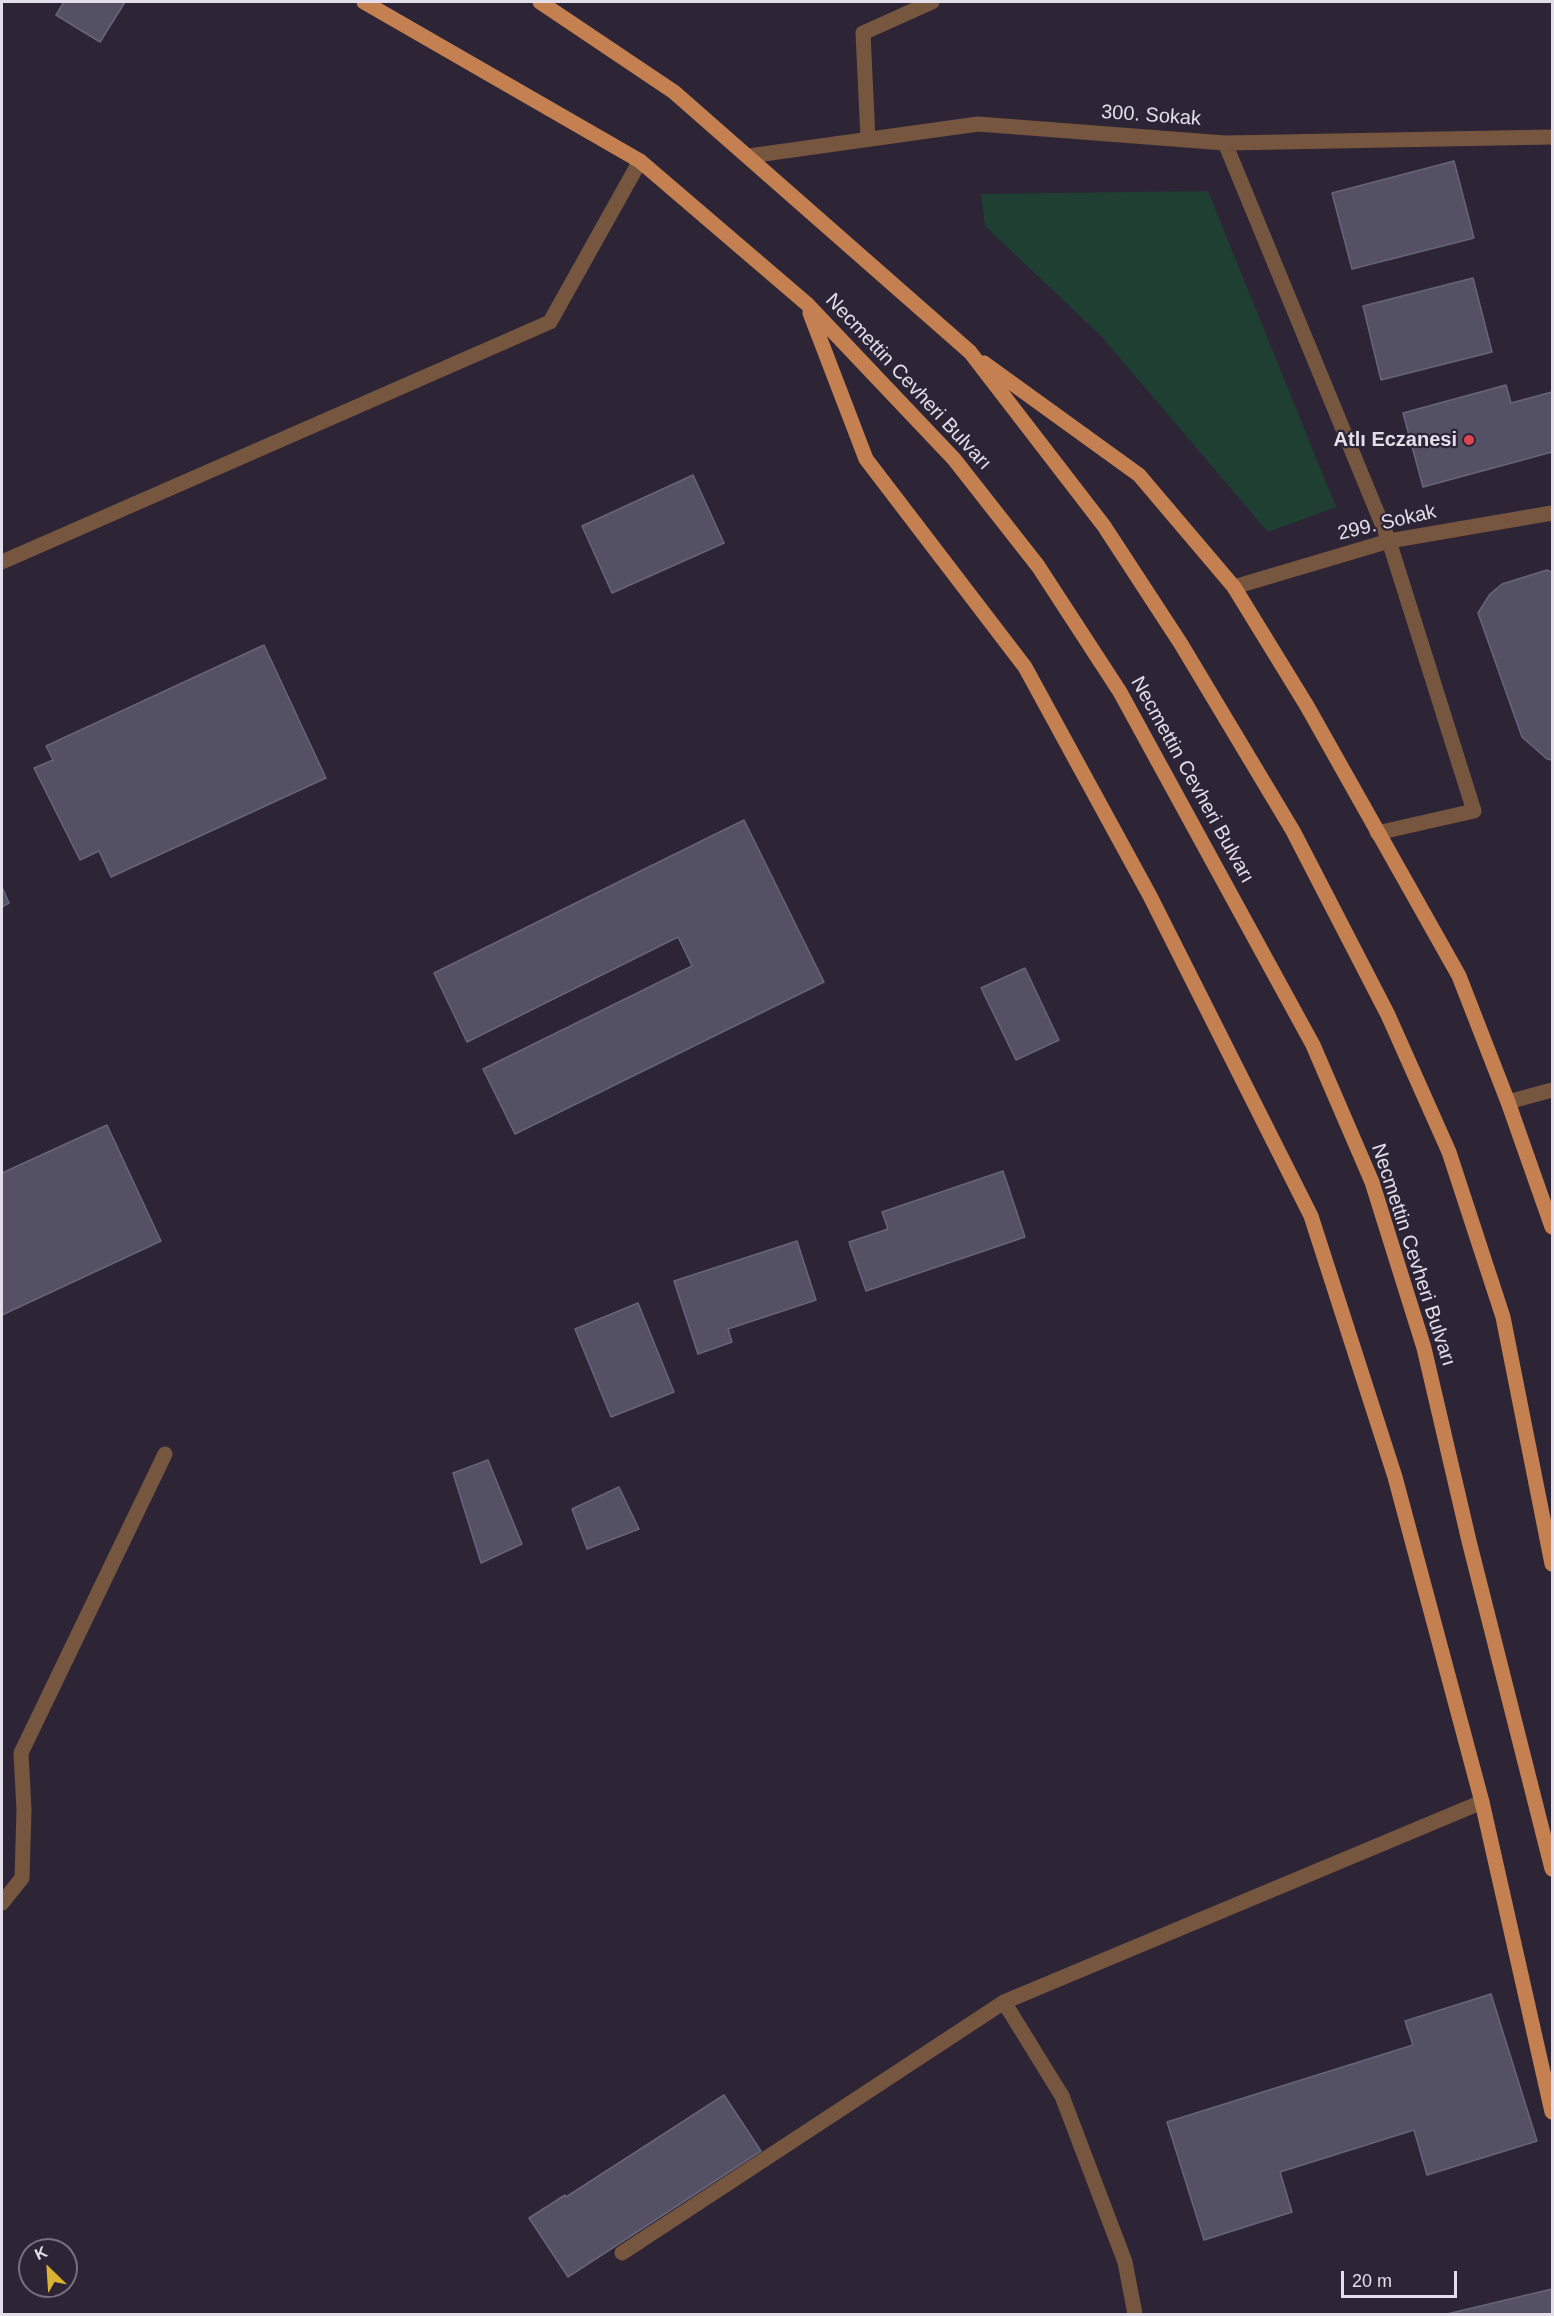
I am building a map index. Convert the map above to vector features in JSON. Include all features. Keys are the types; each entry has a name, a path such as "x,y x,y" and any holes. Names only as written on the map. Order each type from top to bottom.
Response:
{"main road":[{"name":"Necmettin Cevheri Bulvarı","path":"364,2 640,161 807,304 954,459 1038,566 1120,692 1313,1045 1372,1182 1424,1348 1469,1541 1552,1869"},
{"path":"540,2 674,92 970,352 1139,475 1234,587 1307,706 1459,976 1508,1102 1552,1227"},
{"path":"807,304 866,459 1025,667 1156,906 1311,1216 1395,1477 1482,1802 1552,2112"},
{"path":"970,352 1104,526 1181,644 1293,831 1389,1015 1449,1152 1503,1317 1552,1564"}],"street":[{"path":"868,139 863,33 932,2"},
{"name":"300. Sokak","path":"749,156 978,124 1225,142 1552,137"},
{"path":"1225,142 1389,541 1474,811 1377,833"},
{"path":"2,562 550,322 640,161"},
{"name":"299. Sokak","path":"1234,587 1389,541 1552,513"},
{"path":"1508,1102 1552,1090"},
{"path":"2,1903 22,1878 24,1810 21,1753 165,1454"},
{"path":"622,2253 1004,2002 1482,1802"},
{"path":"1004,2002 1062,2096 1125,2262 1135,2314"}],"green space":[{"path":"1208,191 1336,507 1268,532 1101,336 985,226 981,194"}],"building":[{"path":"64,2 125,2 100,42 56,15"},
{"path":"1454,161 1474,238 1352,269 1332,193"},
{"path":"1473,278 1492,352 1381,380 1363,306"},
{"path":"1506,385 1511,403 1552,392 1552,452 1423,487 1403,413"},
{"path":"693,475 724,543 612,593 582,526"},
{"path":"1547,570 1552,572 1552,760 1547,759 1522,737 1478,613 1490,594 1502,584"},
{"path":"264,645 326,778 111,877 99,851 80,860 34,768 53,760 46,746"},
{"path":"744,820 824,982 515,1134 483,1069 692,966 678,937 467,1042 434,973"},
{"path":"2,887 9,903 2,907"},
{"path":"1025,968 1059,1040 1016,1060 981,988"},
{"path":"107,1125 161,1241 2,1315 2,1173"},
{"path":"1003,1171 1025,1237 866,1291 849,1242 888,1229 882,1212"},
{"path":"797,1241 816,1300 728,1329 732,1342 698,1354 674,1281"},
{"path":"638,1303 674,1392 611,1417 575,1329"},
{"path":"488,1460 522,1544 481,1563 453,1473"},
{"path":"619,1487 639,1529 587,1549 572,1509"},
{"path":"1491,1994 1537,2141 1427,2175 1414,2130 1280,2172 1292,2212 1204,2240 1167,2122 1413,2045 1405,2021"},
{"path":"724,2095 761,2151 568,2277 529,2218 565,2195 566,2197"},
{"path":"1552,2289 1552,2314 1447,2314"}],"place":[{"name":"Atlı Eczanesi","path":"1469,440"}]}
